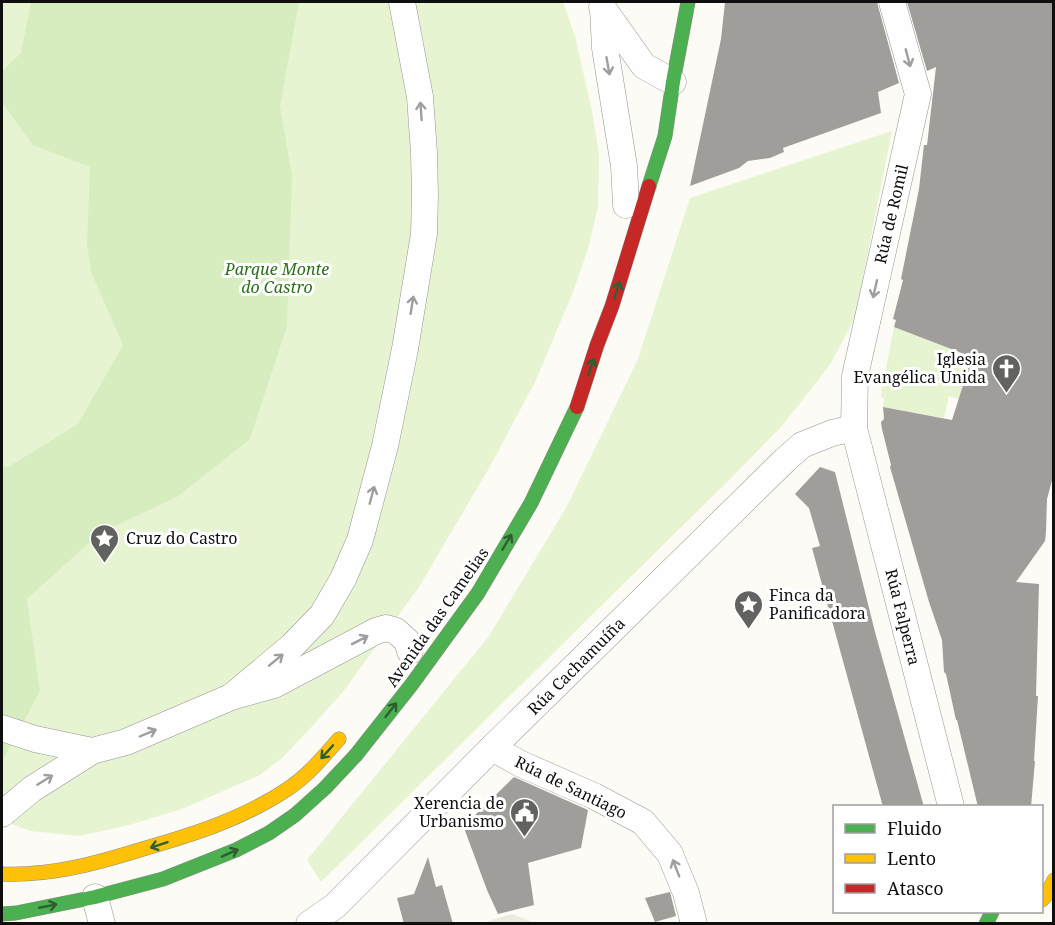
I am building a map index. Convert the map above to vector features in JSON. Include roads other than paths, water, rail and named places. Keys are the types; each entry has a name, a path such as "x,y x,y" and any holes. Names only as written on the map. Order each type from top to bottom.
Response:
{"main road":[{"name":"Avenida das Camelias","path":"2,914 95,897 163,879 236,850 269,833 295,815 325,788 356,755 412,684 478,592 531,503 576,411 612,306 665,136 688,2"},
{"name":"Avenida das Camelias","path":"654,108 673,82"},
{"path":"625,210 636,163"},
{"path":"2,874 34,875 67,870 154,847 241,815 290,789 313,768 349,728"},
{"path":"1043,904 1053,880"}],"street":[{"path":"231,697 292,646 322,615 343,579 360,540 385,446 405,349 423,234 425,195 420,97 402,2"},
{"name":"Rúa de Romil","path":"854,428 855,376 918,94 892,2"},
{"path":"602,5 644,66 673,82"},
{"path":"602,5 605,48 624,166 625,210"},
{"name":"Rúa Cachamuíña","path":"309,924 335,906 784,460 802,445 832,433 854,428"},
{"name":"Rúa Falperra","path":"854,428 950,805"},
{"path":"2,814 32,789 92,751 126,742 231,697 274,686 376,631 386,628 396,631 412,648"},
{"path":"2,728 92,751"},
{"name":"Rúa de Santiago","path":"492,748 643,822 670,854 686,893 694,924"},
{"path":"95,897 102,924"}],"place":[{"name":"Iglesia Evangélica Unida","path":"1007,394"},
{"name":"Cruz do Castro","path":"105,564"},
{"name":"Finca da Panificadora","path":"748,630"},
{"name":"Xerencia de Urbanismo","path":"525,838"}],"park label":[{"name":"Parque Monte do Castro","path":"277,278"}]}
